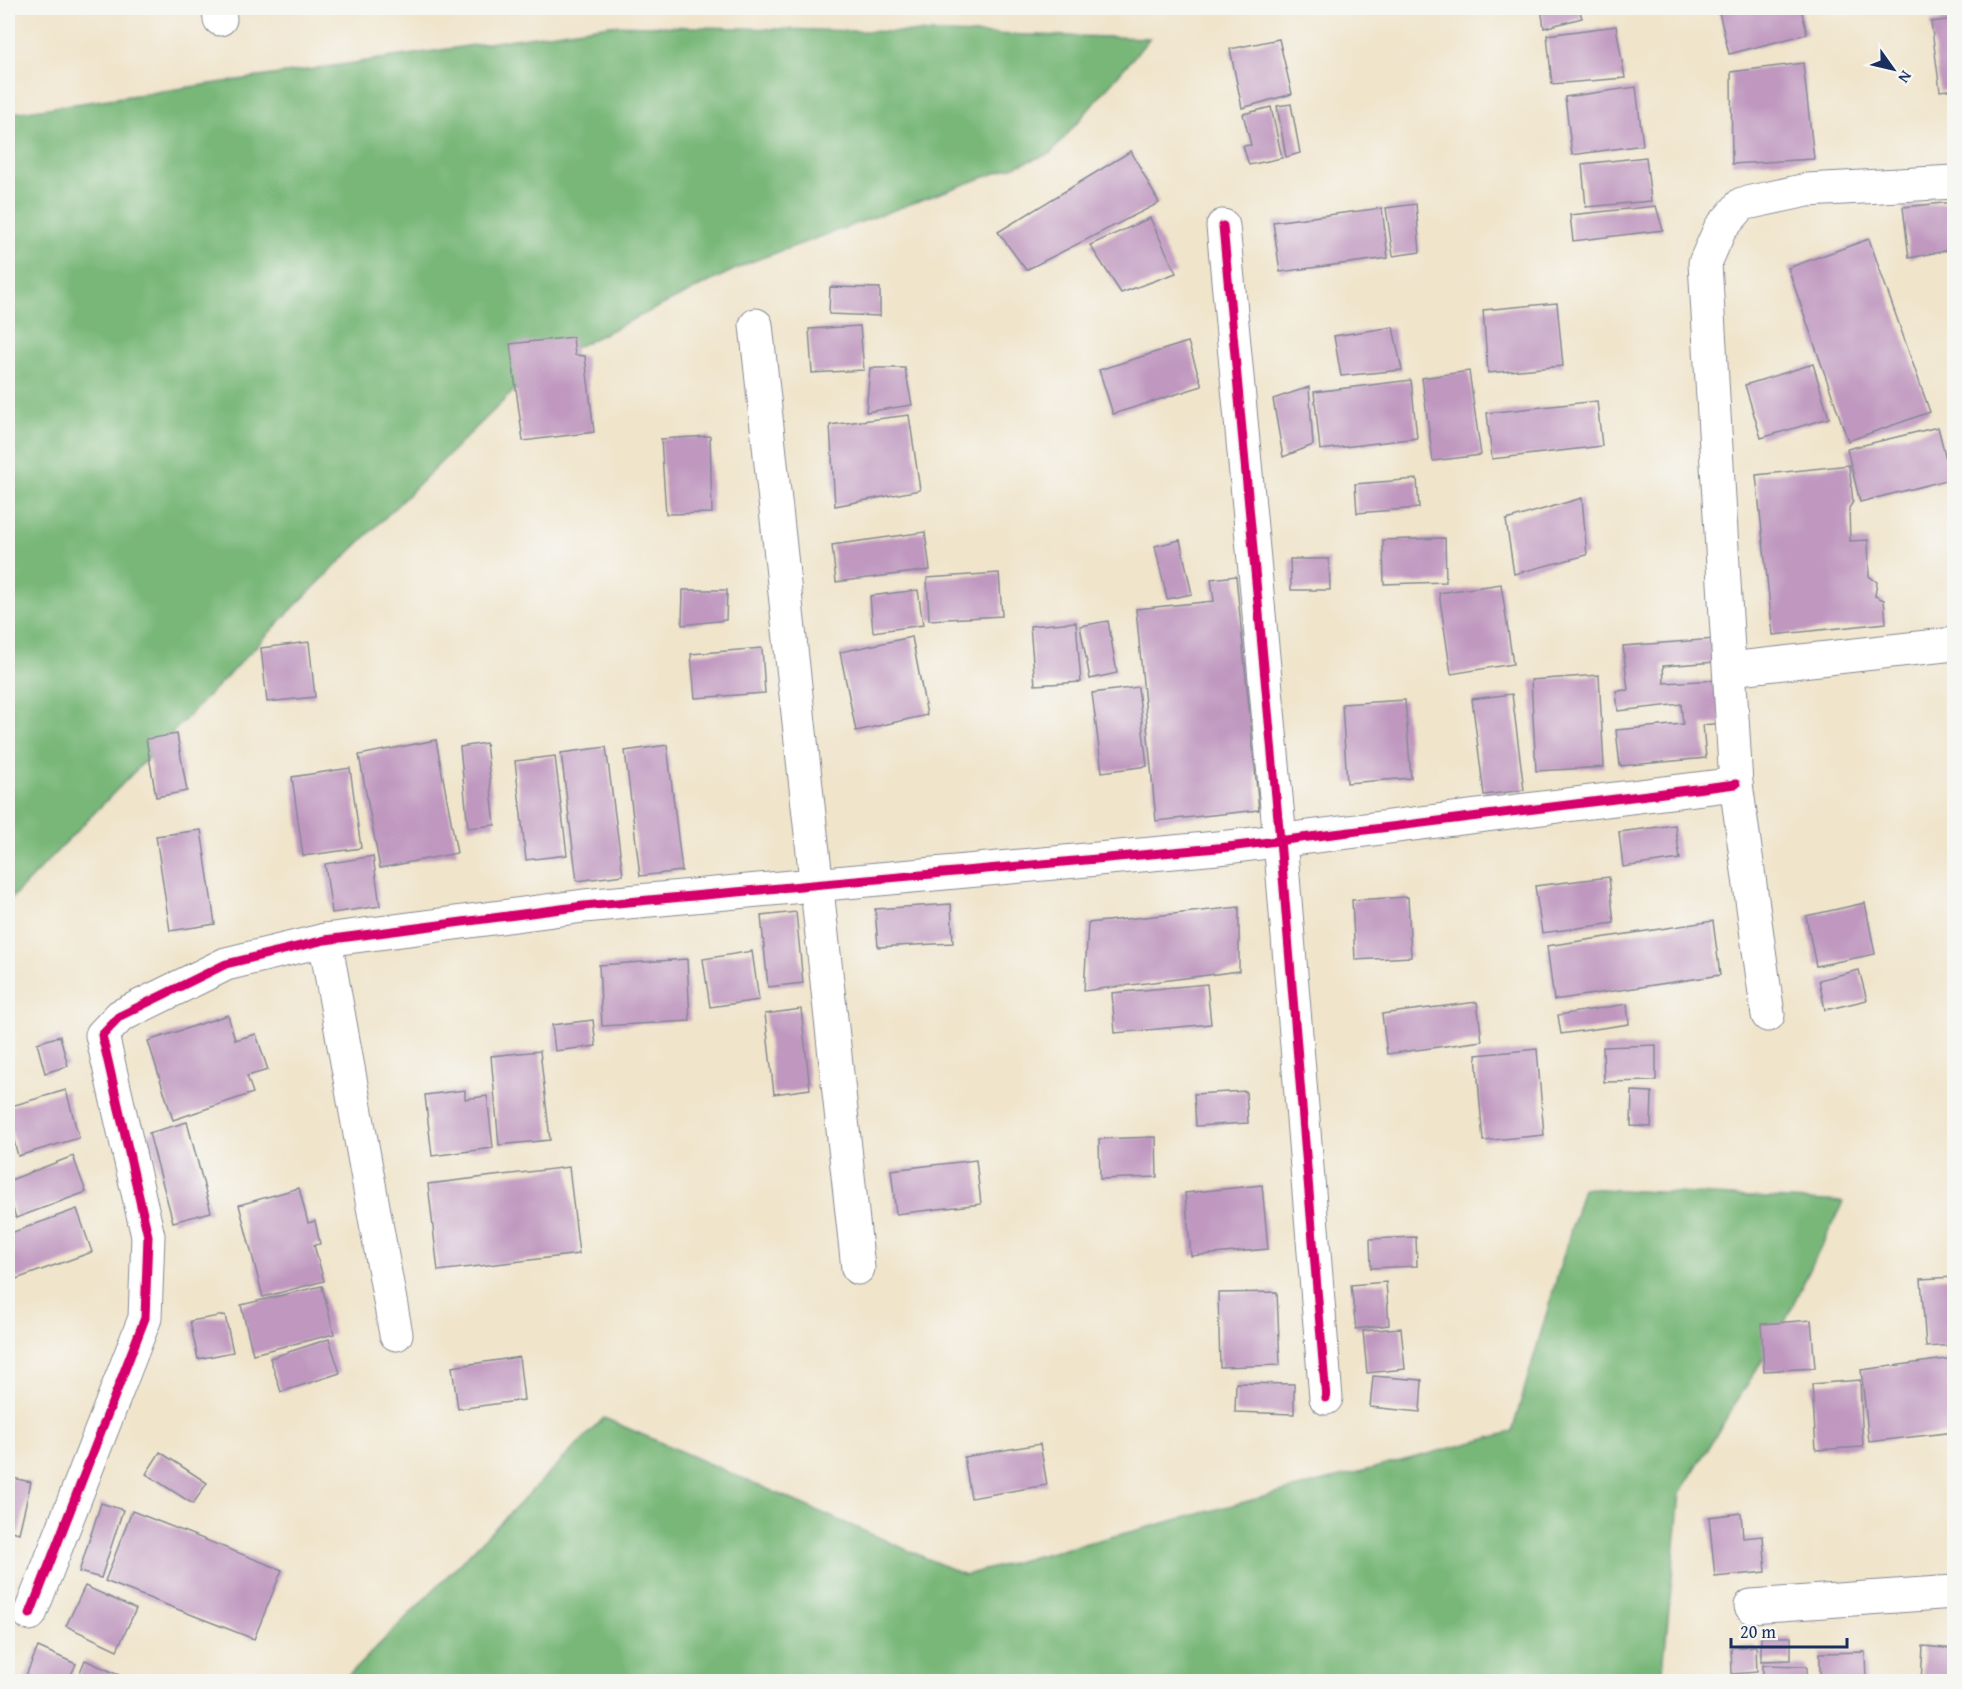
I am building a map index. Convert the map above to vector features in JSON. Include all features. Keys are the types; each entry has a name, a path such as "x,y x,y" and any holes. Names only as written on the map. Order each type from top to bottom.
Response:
{"street":[{"path":"1768,1015 1736,784 1705,263 1720,229 1742,204 1807,190 1954,182"},
{"path":"1223,226 1280,840 1326,1398"},
{"path":"756,325 858,1268"},
{"path":"1730,669 1954,645"},
{"path":"30,1614 145,1318 148,1236 102,1035 120,1016 226,964 325,940 584,906 1228,847 1736,784"},
{"path":"325,940 396,1334"},
{"path":"1751,1606 1954,1592"}],"green space":[{"path":"610,25 1150,38 1051,153 748,263 540,365 296,605 8,902 8,114"},
{"path":"1583,1188 1843,1202 1779,1333 1680,1493 1662,1681 342,1682 604,1418 965,1575 1512,1432"}],"building":[{"path":"1541,8 1579,8 1582,18 1544,28"},
{"path":"1718,8 1801,8 1807,34 1729,54"},
{"path":"1954,19 1954,89 1940,91 1931,22"},
{"path":"1616,26 1625,78 1552,84 1547,35"},
{"path":"1279,39 1292,94 1242,108 1230,49"},
{"path":"1803,63 1814,159 1732,164 1731,72"},
{"path":"1636,87 1643,145 1572,155 1565,97"},
{"path":"1291,104 1300,153 1286,157 1277,106"},
{"path":"1271,107 1282,158 1249,165 1243,146 1251,145 1243,114"},
{"path":"1131,151 1159,203 1026,270 998,232"},
{"path":"1646,157 1651,201 1586,207 1582,164"},
{"path":"1954,202 1954,249 1909,258 1903,207"},
{"path":"1416,204 1420,252 1393,256 1386,208"},
{"path":"1656,206 1663,230 1573,241 1570,215"},
{"path":"1382,208 1388,258 1280,272 1273,222"},
{"path":"1150,218 1176,273 1121,293 1090,245"},
{"path":"1869,239 1930,412 1848,441 1788,268"},
{"path":"830,287 880,288 880,316 829,314"},
{"path":"1557,303 1563,366 1488,373 1483,310"},
{"path":"860,326 864,370 812,373 809,329"},
{"path":"1393,327 1402,370 1341,376 1334,336"},
{"path":"573,337 575,355 585,356 594,432 523,441 510,344"},
{"path":"1188,342 1202,386 1113,414 1099,370"},
{"path":"1813,364 1829,418 1761,438 1745,385"},
{"path":"870,368 905,368 912,405 866,412"},
{"path":"1469,371 1481,455 1433,461 1422,378"},
{"path":"1411,380 1417,438 1320,450 1314,392"},
{"path":"1309,387 1313,445 1283,457 1273,399"},
{"path":"1597,401 1602,446 1492,459 1487,413"},
{"path":"909,415 920,490 835,506 830,425"},
{"path":"1938,427 1951,479 1860,502 1847,449"},
{"path":"710,436 712,513 666,514 661,439"},
{"path":"1849,465 1853,502 1849,508 1850,541 1868,540 1869,576 1877,582 1875,596 1884,600 1886,623 1773,635 1756,475"},
{"path":"1417,479 1419,508 1357,513 1355,484"},
{"path":"1582,498 1587,555 1514,574 1506,520"},
{"path":"925,532 930,570 836,582 832,545"},
{"path":"1445,538 1446,582 1384,584 1383,540"},
{"path":"1180,540 1192,594 1167,599 1155,546"},
{"path":"1290,559 1329,559 1330,590 1291,590"},
{"path":"999,573 1002,616 929,620 927,578"},
{"path":"1236,576 1259,810 1156,821 1136,609 1214,601 1211,579"},
{"path":"1501,584 1513,664 1451,674 1439,593"},
{"path":"683,590 727,590 726,620 682,625"},
{"path":"918,590 923,625 873,632 870,596"},
{"path":"1108,621 1117,673 1090,679 1080,626"},
{"path":"1076,622 1081,682 1035,685 1030,626"},
{"path":"912,637 927,715 856,731 840,652"},
{"path":"1715,639 1716,662 1663,666 1664,683 1718,680 1721,723 1703,725 1706,758 1620,766 1616,730 1683,724 1681,704 1618,711 1616,691 1628,690 1623,646"},
{"path":"309,642 315,697 267,702 261,648"},
{"path":"762,648 765,693 695,698 691,654"},
{"path":"1599,675 1604,767 1536,771 1531,680"},
{"path":"1138,687 1147,766 1102,772 1092,693"},
{"path":"1512,694 1524,790 1484,795 1472,699"},
{"path":"1405,700 1411,778 1347,783 1342,704"},
{"path":"177,734 187,791 156,797 146,739"},
{"path":"436,740 457,853 380,868 359,755"},
{"path":"486,743 495,825 468,828 460,747"},
{"path":"667,745 682,871 640,876 625,751"},
{"path":"606,747 623,875 577,881 561,753"},
{"path":"555,756 567,855 526,860 515,761"},
{"path":"350,768 361,848 303,856 292,777"},
{"path":"1675,825 1680,859 1623,867 1619,832"},
{"path":"201,830 215,924 170,931 156,836"},
{"path":"373,856 380,906 332,913 325,864"},
{"path":"1609,877 1614,923 1542,933 1535,886"},
{"path":"1408,897 1411,957 1355,960 1352,900"},
{"path":"1865,903 1875,954 1816,966 1806,916"},
{"path":"951,904 953,943 878,947 875,909"},
{"path":"1239,907 1239,971 1084,991 1088,923"},
{"path":"796,912 803,983 768,987 761,916"},
{"path":"1713,921 1720,975 1554,1000 1547,946"},
{"path":"752,951 759,1000 710,1007 703,959"},
{"path":"687,959 690,1021 602,1026 599,965"},
{"path":"1859,970 1867,1000 1825,1010 1819,980"},
{"path":"1207,984 1211,1024 1115,1033 1112,993"},
{"path":"1477,1002 1482,1041 1387,1054 1382,1014"},
{"path":"1627,1004 1629,1024 1561,1034 1558,1015"},
{"path":"801,1009 810,1089 774,1094 765,1014"},
{"path":"228,1015 235,1040 256,1034 268,1070 247,1076 253,1093 173,1120 148,1041"},
{"path":"593,1020 596,1046 555,1051 552,1025"},
{"path":"60,1036 68,1066 45,1073 37,1043"},
{"path":"1656,1045 1656,1081 1604,1082 1603,1047"},
{"path":"1537,1049 1544,1135 1483,1141 1476,1055"},
{"path":"540,1051 550,1140 499,1145 491,1056"},
{"path":"66,1090 79,1138 18,1156 8,1118 8,1107"},
{"path":"465,1090 465,1099 487,1096 493,1148 432,1156 425,1095"},
{"path":"1246,1091 1248,1123 1196,1126 1194,1094"},
{"path":"1632,1091 1652,1092 1651,1127 1631,1126"},
{"path":"187,1122 211,1212 173,1222 149,1133"},
{"path":"1156,1137 1157,1177 1100,1179 1099,1139"},
{"path":"73,1156 86,1192 16,1218 8,1193 8,1181"},
{"path":"976,1160 981,1204 896,1214 891,1170"},
{"path":"569,1167 579,1254 438,1271 428,1184"},
{"path":"1262,1185 1268,1249 1191,1256 1185,1193"},
{"path":"299,1188 308,1223 315,1221 320,1244 314,1245 324,1281 263,1297 239,1205"},
{"path":"77,1209 92,1252 16,1279 8,1255 8,1234"},
{"path":"1416,1237 1417,1266 1371,1268 1370,1239"},
{"path":"1954,1277 1954,1345 1926,1347 1921,1279"},
{"path":"1386,1282 1389,1325 1356,1329 1351,1285"},
{"path":"322,1286 334,1334 253,1354 241,1305"},
{"path":"1277,1292 1280,1365 1220,1367 1218,1293"},
{"path":"225,1315 233,1352 198,1359 190,1321"},
{"path":"1811,1320 1815,1368 1764,1371 1761,1324"},
{"path":"1401,1328 1405,1369 1367,1373 1363,1331"},
{"path":"329,1339 340,1373 281,1392 270,1358"},
{"path":"519,1357 524,1400 458,1409 452,1367"},
{"path":"1954,1358 1954,1432 1869,1442 1861,1370"},
{"path":"1373,1376 1422,1380 1420,1412 1370,1407"},
{"path":"1860,1380 1863,1447 1816,1450 1812,1384"},
{"path":"1236,1383 1294,1384 1294,1414 1235,1412"},
{"path":"1040,1444 1047,1485 971,1498 964,1457"},
{"path":"160,1452 207,1483 193,1504 146,1474"},
{"path":"8,1477 31,1482 19,1533 8,1530"},
{"path":"101,1503 123,1510 101,1578 79,1572"},
{"path":"132,1511 282,1570 254,1639 105,1581"},
{"path":"1741,1513 1743,1538 1763,1536 1766,1572 1715,1577 1709,1517"},
{"path":"85,1586 136,1609 117,1650 66,1626"},
{"path":"1761,1637 1791,1637 1791,1660 1761,1661"},
{"path":"1756,1646 1757,1672 1732,1674 1731,1648"},
{"path":"1923,1646 1954,1649 1954,1682 1921,1682"},
{"path":"38,1647 76,1664 68,1682 23,1682"},
{"path":"1865,1652 1866,1682 1820,1682 1820,1653"},
{"path":"85,1660 128,1679 127,1682 76,1682"},
{"path":"1763,1665 1807,1666 1807,1682 1763,1682"}],"cycle path":[{"path":"1223,226 1280,840 1326,1398"},
{"path":"30,1614 145,1318 148,1236 102,1035 120,1016 226,964 325,940 584,906 1228,847 1736,784"}]}
